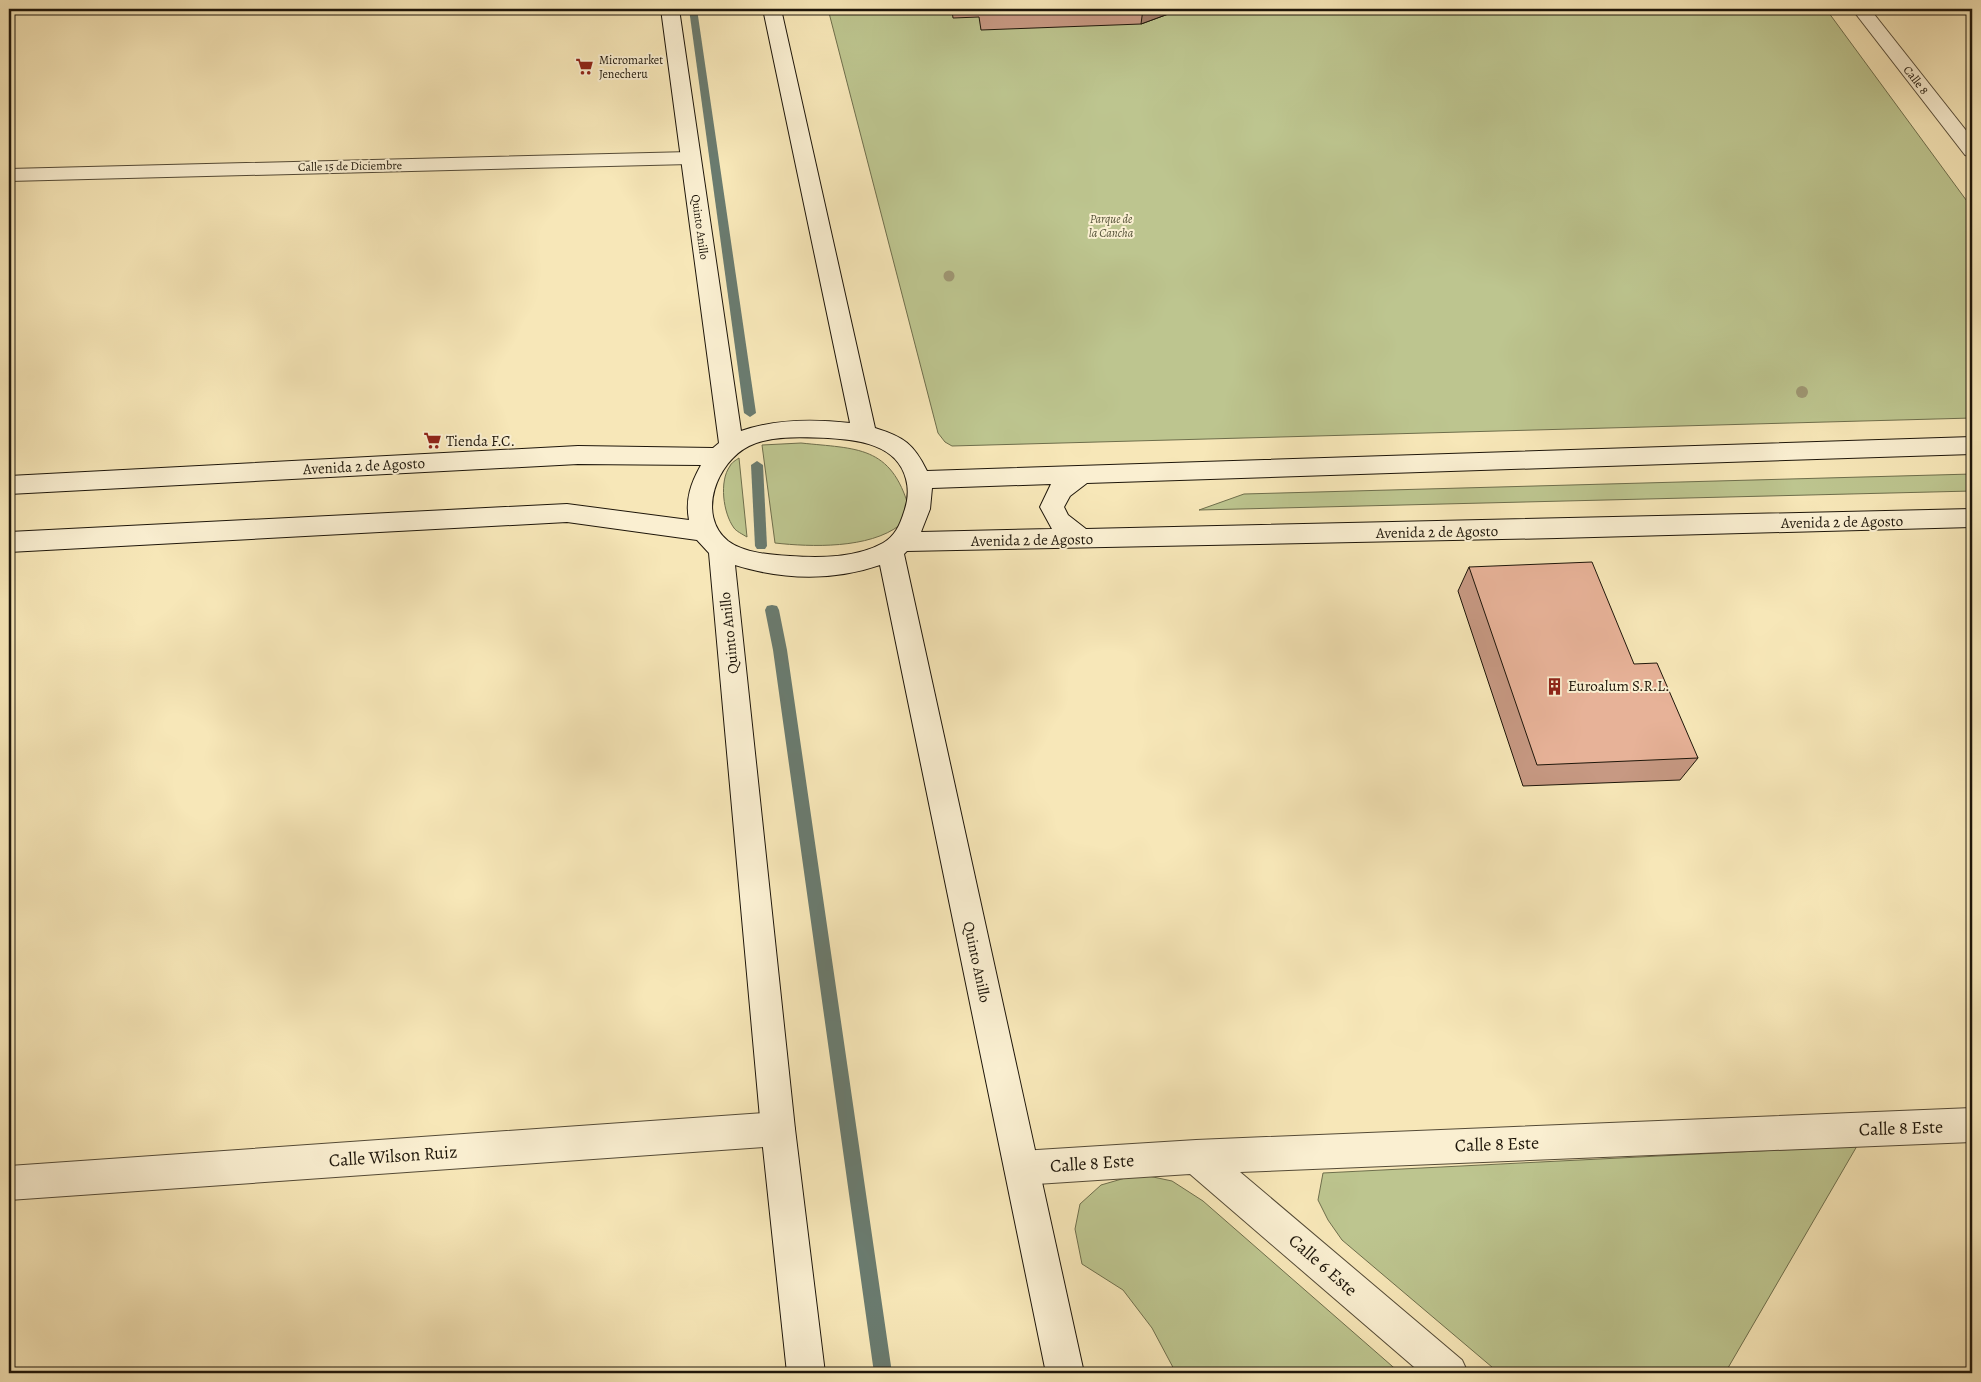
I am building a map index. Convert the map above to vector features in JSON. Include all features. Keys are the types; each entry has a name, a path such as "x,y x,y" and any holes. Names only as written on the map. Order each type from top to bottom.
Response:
{"street":[{"name":"Quinto Anillo","path":"670,9 725,451 705,480 699,506 713,540 806,1373"},
{"path":"772,9 864,434"},
{"name":"Calle 8","path":"1860,9 1972,151"},
{"name":"Calle 15 de Diciembre","path":"9,175 690,158"},
{"path":"9,542 567,513 713,540 744,558 774,565 807,566 841,564 867,559 896,546 910,529 920,504 919,480 907,454 880,438 849,430 777,430 752,435 725,451"},
{"path":"919,480 1972,445"},
{"name":"Avenida 2 de Agosto","path":"9,485 578,456 725,451"},
{"path":"1082,539 1059,521 1052,507 1060,490 1083,474"},
{"name":"Avenida 2 de Agosto","path":"896,546 1082,539 1972,518"},
{"name":"Quinto Anillo","path":"896,546 1021,1168 1065,1373"},
{"name":"Calle 8 Este","path":"1021,1168 1196,1157 1972,1125"},
{"name":"Calle Wilson Ruiz","path":"9,1183 778,1129"},
{"name":"Calle 6 Este","path":"1196,1157 1449,1373"}],"green space":[{"name":"Parque de la Cancha","path":"828,9 1826,9 1972,208 1972,418 952,446 945,442 938,433"},
{"path":"801,443 855,450 869,454 882,461 892,472 901,487 909,508 901,524 887,533 872,539 856,542 822,545 775,543 762,445"},
{"path":"739,458 747,537 735,529 730,522 724,497 724,480 727,472 731,464"},
{"path":"1972,474 1972,491 1199,510 1244,494"},
{"path":"1857,1146 1725,1373 1499,1373 1342,1240 1328,1220 1318,1200 1323,1173"},
{"path":"1139,1174 1172,1181 1203,1201 1400,1373 1176,1373 1152,1328 1123,1290 1082,1264 1075,1229 1080,1204 1101,1185"}],"building":[{"name":"Euroalum S.R.L.","path":"1592,562 1634,664 1657,663 1698,758 1537,765 1469,567"}],"waterway":[{"path":"693,9 750,413"},
{"path":"757,465 761,546"},
{"path":"772,610 780,650 883,1373"}],"place":[{"name":"Micromarket Jenecheru","path":"585,67"},
{"name":"Tienda F.C.","path":"432,441"},
{"name":"Euroalum S.R.L.","path":"1554,686"}]}
